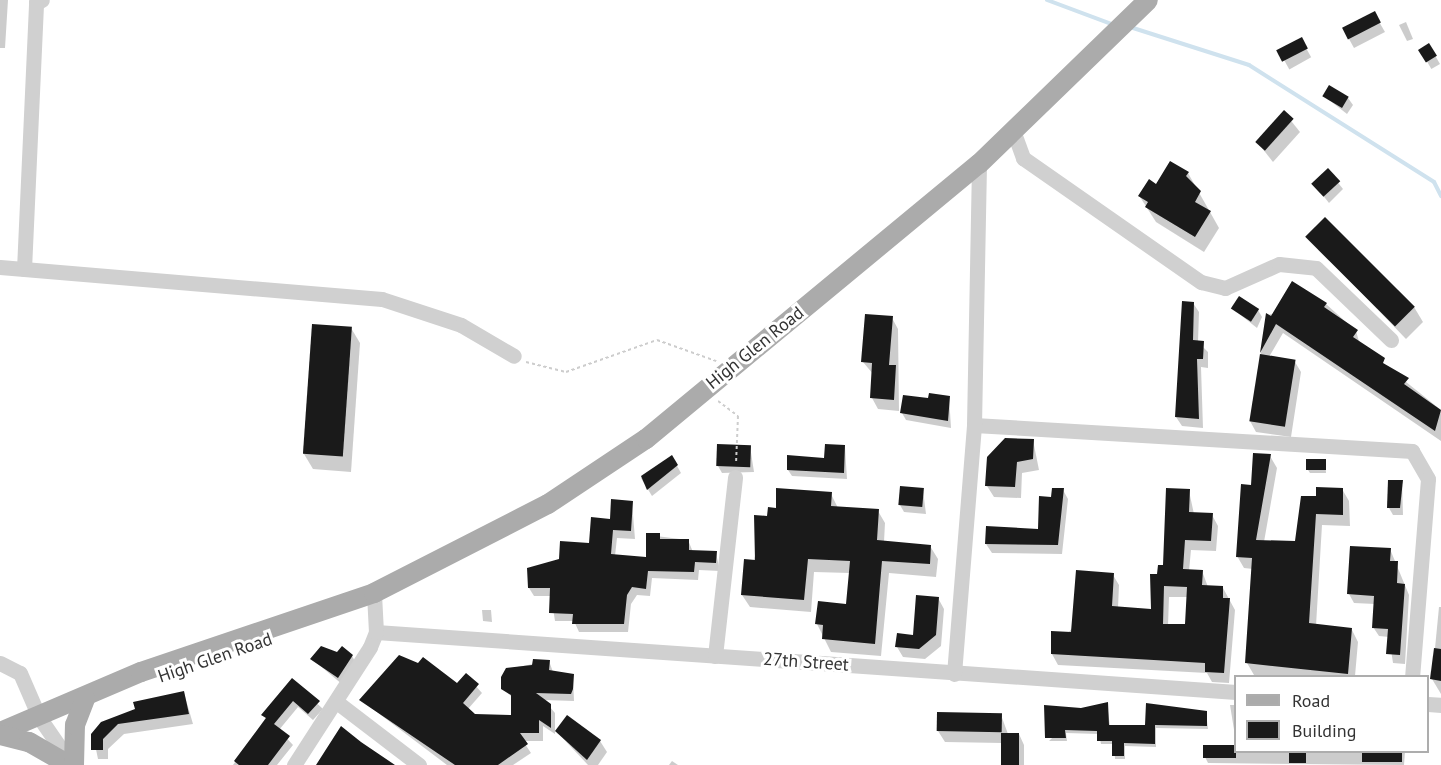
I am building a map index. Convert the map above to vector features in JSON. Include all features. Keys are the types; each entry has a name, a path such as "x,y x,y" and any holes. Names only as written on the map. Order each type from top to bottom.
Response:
{"main road":[{"name":"High Glen Road","path":"0,734 270,625 308,618 374,593 548,504 646,439 979,164 1110,41 1142,7"},
{"path":"0,734 29,742 72,765 75,725 85,699"}],"street":[{"path":"24,269 38,1"},
{"path":"1014,132 1023,158 1201,282 1225,288 1279,264 1316,268 1391,340"},
{"path":"954,674 974,425 979,164"},
{"path":"0,267 382,299 461,325 514,356"},
{"path":"974,425 1412,451 1428,479 1412,675"},
{"path":"715,656 735,477"},
{"path":"294,765 338,703 376,632 374,593"},
{"name":"27th Street","path":"376,632 1234,692"},
{"path":"0,663 20,673 39,717 72,765"},
{"path":"338,703 419,765"}],"path":[{"path":"514,356 538,368 566,372 657,340 733,366"},
{"path":"704,390 738,416 735,477"}],"building":[{"path":"1375,11 1381,23 1348,39 1342,28"},
{"path":"1302,37 1308,49 1282,62 1276,50"},
{"path":"1429,43 1437,56 1426,63 1418,50"},
{"path":"1329,85 1349,97 1342,108 1322,96"},
{"path":"1284,110 1294,119 1265,151 1255,142"},
{"path":"1170,161 1189,172 1186,176 1201,191 1195,202 1211,211 1195,237 1145,207 1148,202 1138,196 1149,179 1156,184"},
{"path":"1328,168 1340,181 1323,197 1311,184"},
{"path":"1325,217 1415,307 1395,327 1305,237"},
{"path":"1292,281 1327,303 1324,307 1358,330 1353,337 1385,358 1383,363 1409,378 1404,384 1441,410 1435,431 1276,324 1260,353 1266,313 1271,316"},
{"path":"1239,296 1259,309 1251,322 1231,309"},
{"path":"1182,301 1194,302 1193,340 1204,341 1203,359 1197,359 1199,419 1175,417"},
{"path":"865,314 893,316 889,365 896,365 894,400 870,398 872,363 861,362"},
{"path":"312,324 352,327 343,456 303,454"},
{"path":"1260,354 1296,360 1285,427 1249,421"},
{"path":"929,393 950,396 948,421 900,413 903,395 928,398"},
{"path":"1005,438 1034,439 1033,459 1017,462 1015,487 985,486 987,457"},
{"path":"717,444 751,445 750,467 716,466"},
{"path":"825,444 845,445 844,473 787,470 787,455 824,458"},
{"path":"1253,453 1271,454 1256,540 1295,541 1301,496 1316,496 1316,487 1343,488 1343,515 1316,514 1309,623 1352,628 1348,674 1245,663 1252,558 1236,557 1241,484 1251,485"},
{"path":"672,455 678,465 647,490 641,476"},
{"path":"1306,459 1326,459 1326,470 1306,470"},
{"path":"1388,480 1403,480 1400,508 1387,508"},
{"path":"900,486 924,488 922,507 898,505"},
{"path":"776,488 832,492 831,506 879,509 877,540 931,545 930,564 882,561 875,644 822,639 823,625 815,624 818,601 846,604 850,561 808,559 804,600 741,595 744,559 755,560 754,515 767,516 768,507 776,508"},
{"path":"1052,488 1064,488 1058,545 985,544 986,526 1038,529 1039,496 1051,497"},
{"path":"1166,488 1190,489 1189,512 1213,513 1211,541 1185,540 1183,569 1203,570 1202,585 1223,586 1223,598 1230,598 1224,673 1205,672 1205,663 1051,654 1051,631 1071,632 1076,570 1114,573 1112,606 1151,609 1150,574 1157,574 1158,565 1163,565","holes":["1164,586 1187,587 1185,624 1163,624"]},
{"path":"611,499 633,501 631,531 613,530 611,554 646,557 646,533 660,533 660,539 689,539 689,550 717,551 716,563 695,562 694,572 648,571 646,589 632,587 627,595 624,624 572,624 573,614 549,613 550,588 528,588 527,568 559,559 560,541 589,543 591,517 610,519"},
{"path":"1350,546 1391,548 1390,561 1398,561 1397,583 1405,584 1400,655 1386,654 1388,629 1372,628 1374,596 1347,594"},
{"path":"916,595 939,597 936,635 919,649 895,647 897,633 913,635"},
{"path":"321,646 337,652 342,646 353,655 338,678 310,659"},
{"path":"1434,648 1441,649 1441,681 1430,679"},
{"path":"399,655 418,663 423,657 457,683 466,673 479,684 463,703 475,714 511,715 511,695 501,689 501,677 506,668 532,665 533,659 550,660 549,670 574,674 573,689 571,694 536,693 551,704 551,728 539,720 539,733 520,733 528,744 498,765 455,765 359,700"},
{"path":"292,678 320,701 308,714 293,701 274,724 290,736 268,765 239,765 234,761 266,718 261,715"},
{"path":"184,691 189,714 118,724 103,739 103,750 91,750 91,734 101,722 135,709 133,702"},
{"path":"1108,702 1109,725 1145,725 1146,703 1207,711 1207,726 1155,725 1155,744 1124,743 1124,756 1112,756 1112,741 1097,741 1097,731 1065,730 1066,738 1045,738 1044,705 1081,708"},
{"path":"937,712 1002,713 1002,732 937,731"},
{"path":"567,715 601,740 587,760 555,731"},
{"path":"341,726 361,742 395,765 316,765"},
{"path":"1001,733 1019,733 1019,765 1001,765"},
{"path":"1203,745 1234,745 1236,758 1203,758"},
{"path":"1289,753 1306,753 1306,763 1289,763"},
{"path":"1362,753 1402,753 1402,762 1362,762"}],"waterway":[{"path":"1047,0 1114,25"},
{"path":"1130,27 1249,65 1434,182 1441,196"}]}
